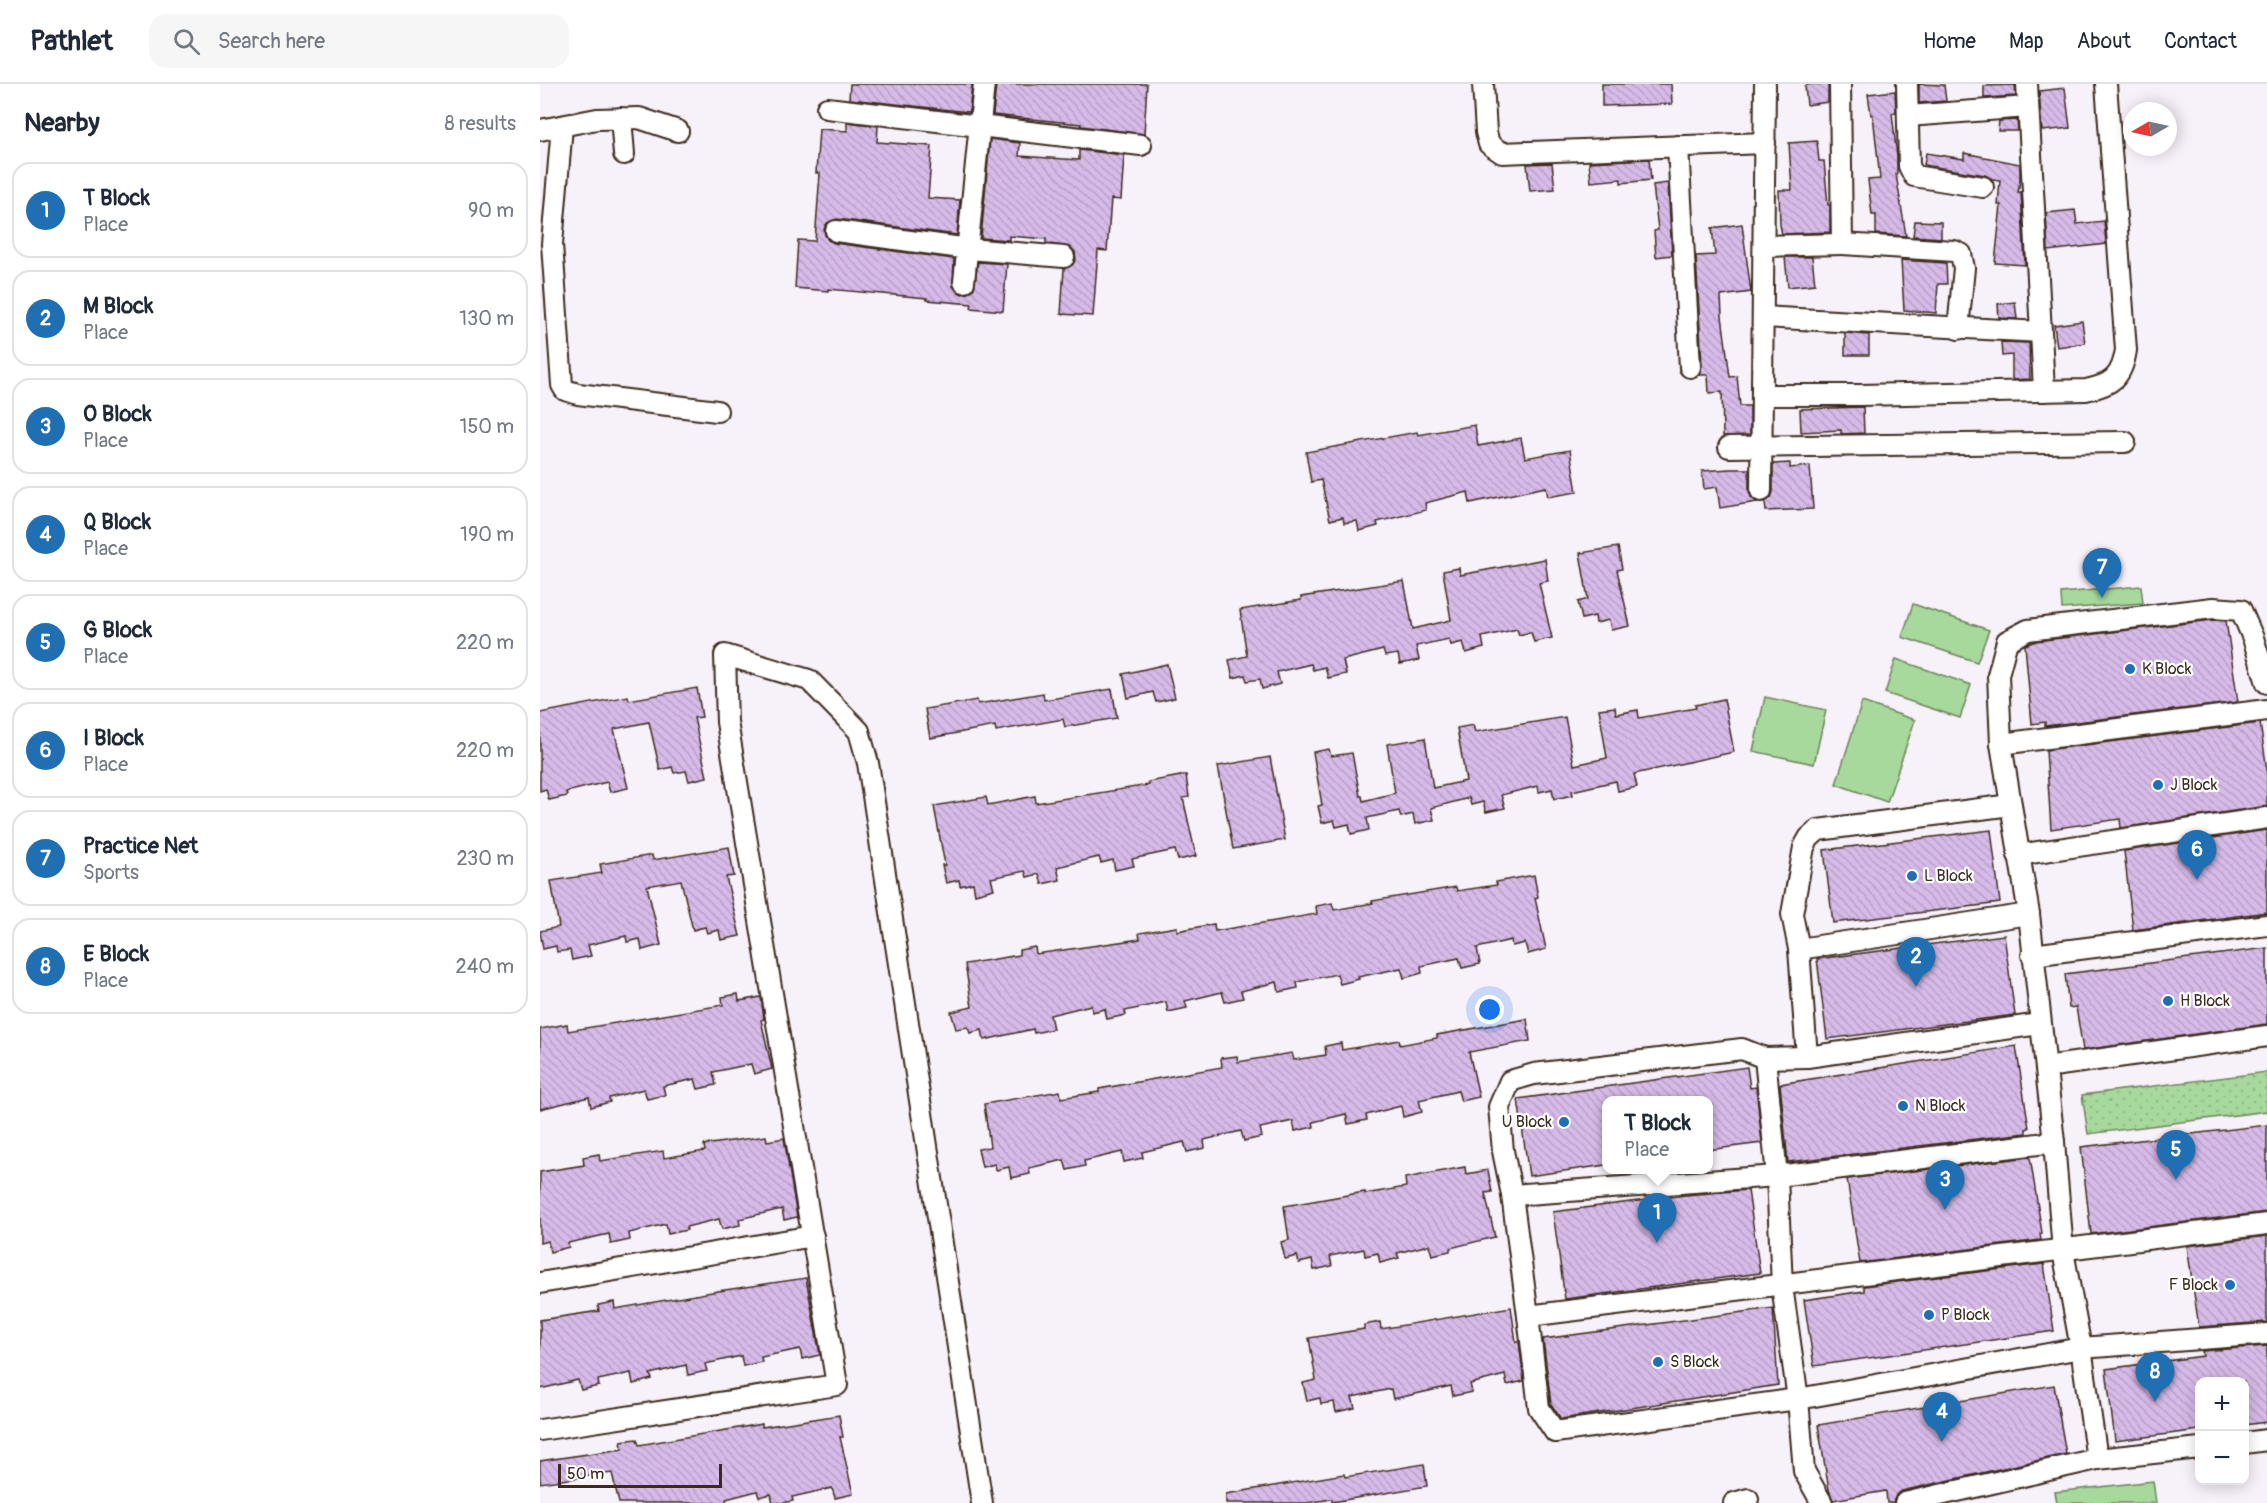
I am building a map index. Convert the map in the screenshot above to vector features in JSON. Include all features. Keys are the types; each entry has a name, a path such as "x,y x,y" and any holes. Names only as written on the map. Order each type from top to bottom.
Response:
{"street":[{"path":"964,282 984,84"},
{"path":"1484,84 1489,144 1502,153 1765,143"},
{"path":"1761,491 1765,84"},
{"path":"1840,84 1842,244"},
{"path":"1907,84 1909,166 1914,176 1983,187"},
{"path":"2027,84 2044,391"},
{"path":"1763,395 2086,390 2105,387 2117,377 2124,366 2126,350 2106,84"},
{"path":"1908,116 2028,107"},
{"path":"827,108 980,128 1141,145"},
{"path":"621,118 624,154"},
{"path":"540,130 597,119 639,118 678,131"},
{"path":"562,126 552,244 561,378 565,390 578,394 717,411"},
{"path":"1678,146 1690,367"},
{"path":"836,231 969,249 1064,257"},
{"path":"1764,246 1842,244 1954,251 1961,254 1964,268 1958,329"},
{"path":"1763,318 2041,332"},
{"path":"1730,447 2125,442"},
{"path":"2097,1460 2063,1251 2054,1142 2029,914 2001,744 1998,675 2007,641 2028,630 2213,608 2241,610 2253,638 2267,683"},
{"path":"540,1431 837,1385 727,722 725,655 809,680 859,731 868,763 982,1503"},
{"path":"2001,744 2267,710"},
{"path":"1807,1057 1799,949 1792,914 1804,847 1818,830 2011,804"},
{"path":"2018,855 2267,818"},
{"path":"1799,949 2029,914"},
{"path":"2032,955 2267,925"},
{"path":"2040,1024 1807,1057 1765,1058 1742,1049 1534,1074 1510,1081 1499,1107 1503,1152 1512,1195 1539,1408 1554,1432 1798,1399 2080,1348 2267,1334"},
{"path":"2046,1067 2267,1036"},
{"path":"1765,1058 1777,1176 1782,1286 1798,1399 1804,1471 1822,1503"},
{"path":"1512,1195 1777,1176 2054,1142"},
{"path":"1528,1316 2267,1224"},
{"path":"540,1283 813,1236"},
{"path":"2249,1442 2267,1440"},
{"path":"1905,1503 2097,1460 2195,1448"}],"green space":[{"path":"2141,586 2143,603 2062,609 2061,593"},
{"path":"1913,604 1989,630 1977,662 1902,637"},
{"path":"1896,659 1971,685 1960,718 1885,693"},
{"path":"1765,697 1826,710 1814,764 1753,751"},
{"path":"1862,702 1915,720 1887,802 1836,784"},
{"path":"2267,1072 2267,1111 2088,1134 2082,1095"},
{"path":"2153,1481 2156,1503 2057,1503 2055,1492"}],"building":[{"path":"850,84 972,84 969,112 849,99"},
{"path":"996,84 1147,84 1144,134 1081,126 1081,124 993,115"},
{"path":"1602,84 1671,84 1672,104 1602,106"},
{"path":"1828,84 1828,102 1807,105 1805,86"},
{"path":"1919,84 1944,85 1946,101 1919,103"},
{"path":"2015,85 2016,96 1984,98 1984,86"},
{"path":"2065,88 2070,128 2042,131 2039,91"},
{"path":"1895,91 1896,112 1892,113 1897,157 1896,174 1906,236 1876,234 1876,215 1872,215 1868,180 1880,179 1873,115 1871,115 1868,94"},
{"path":"2017,120 2018,131 1998,131 1999,121"},
{"path":"847,122 878,126 877,142 932,146 928,198 960,200 957,235 837,219 827,223 824,229 828,240 834,243 954,259 953,286 962,294 974,288 978,262 1007,264 1003,311 971,308 972,304 927,300 927,298 795,288 798,240 815,241 820,173 816,173 819,129 847,131"},
{"path":"990,139 1020,143 1019,156 1079,160 1079,150 1124,155 1121,200 1111,199 1107,251 1098,250 1093,316 1061,314 1064,269 1073,264 1076,259 1075,252 1071,248 1046,243 1046,239 1009,236 1009,240 981,238"},
{"path":"1817,141 1819,161 1824,161 1828,205 1830,205 1830,232 1782,234 1779,190 1792,190 1789,143"},
{"path":"1926,153 1964,159 1964,153 2020,164 2018,192 2021,192 2025,265 1995,263 2001,205 1998,205 2000,180 1985,175 1924,165"},
{"path":"1649,159 1651,180 1621,183 1621,179 1591,182 1589,162"},
{"path":"1552,163 1555,189 1530,191 1527,164"},
{"path":"1668,183 1672,255 1656,257 1654,231 1658,230 1653,185"},
{"path":"2075,210 2077,224 2104,221 2106,244 2048,251 2046,213"},
{"path":"1915,221 1941,222 1941,238 1913,236"},
{"path":"1742,224 1751,292 1721,296 1730,377 1737,376 1740,406 1750,406 1750,435 1723,436 1722,392 1709,393 1708,375 1699,375 1702,366 1696,256 1715,255 1712,228"},
{"path":"1785,257 1812,257 1815,284 1788,287"},
{"path":"1901,260 1946,263 1947,284 1938,284 1936,313 1904,310"},
{"path":"2015,302 2017,319 1999,318 1998,304"},
{"path":"2082,321 2085,343 2057,347 2054,325"},
{"path":"1845,333 1869,335 1869,355 1845,355"},
{"path":"2001,342 2029,343 2030,379 2012,380 2012,355 2002,356"},
{"path":"1863,407 1864,433 1841,434 1841,430 1801,432 1800,409"},
{"path":"1475,425 1478,446 1521,438 1525,458 1570,450 1577,492 1548,497 1546,487 1470,503 1468,492 1425,503 1426,510 1377,522 1378,526 1359,531 1357,521 1344,523 1343,517 1330,520 1321,480 1311,482 1306,452 1417,432 1418,435"},
{"path":"1790,463 1790,468 1810,466 1813,509 1766,511 1765,502 1771,498 1773,492 1773,464"},
{"path":"1749,469 1749,491 1751,497 1757,502 1720,508 1717,487 1704,489 1702,471"},
{"path":"1618,547 1622,569 1617,570 1630,626 1611,630 1609,620 1596,623 1595,616 1582,619 1578,602 1588,599 1580,553"},
{"path":"1545,559 1548,581 1539,583 1552,638 1534,642 1531,632 1519,635 1517,629 1482,637 1484,648 1466,653 1463,642 1451,645 1449,639 1416,646 1419,660 1400,664 1398,654 1385,656 1383,650 1343,660 1346,674 1328,678 1325,667 1313,670 1311,664 1277,672 1280,684 1262,689 1260,679 1247,681 1245,675 1233,678 1229,660 1247,656 1240,610 1301,600 1301,597 1404,581 1413,629 1451,620 1443,571 1459,568 1460,575"},
{"name":"K Block","path":"2213,620 2226,621 2238,702 2045,726 2045,722 2032,724 2025,645 2036,641"},
{"path":"1167,664 1175,698 1156,702 1153,692 1128,698 1123,674"},
{"path":"697,688 702,717 694,718 707,777 689,781 686,771 674,773 672,767 660,770 649,722 614,729 628,788 610,792 607,782 566,792 567,796 549,800 546,789 540,791 540,713 628,696 629,700"},
{"path":"1112,689 1117,718 1065,727 1063,719 996,731 995,726 930,738 925,709 977,700 978,704 1043,693 1044,700"},
{"path":"1724,699 1734,752 1634,774 1637,787 1618,791 1616,781 1572,791 1573,795 1554,799 1552,789 1539,792 1538,786 1501,795 1505,808 1486,812 1483,802 1471,805 1469,798 1431,808 1434,820 1415,824 1413,814 1401,817 1399,811 1367,818 1369,830 1351,834 1349,824 1336,827 1334,820 1322,823 1318,806 1322,805 1313,752 1329,749 1331,756 1352,753 1360,796 1363,801 1395,793 1387,744 1425,738 1433,788 1466,781 1457,728 1473,725 1475,732 1565,717 1574,765 1607,758 1599,709 1615,707 1616,714 1638,710 1639,718 1696,708 1695,705"},
{"name":"J Block","path":"2260,723 2267,770 2267,806 2121,828 2120,819 2051,829 2046,750"},
{"path":"1270,757 1285,840 1233,849 1218,766"},
{"path":"1186,775 1189,797 1183,798 1196,856 1178,860 1175,850 1132,859 1134,866 1115,870 1113,860 1101,863 1099,857 1057,867 1060,880 1042,884 1039,874 1027,877 1025,871 991,878 994,889 975,894 973,883 960,886 959,880 946,883 934,806 986,797 988,805 1035,796 1036,803 1149,785 1148,782"},
{"name":"L Block","path":"1991,830 2000,903 1833,923 1824,850"},
{"path":"2267,830 2267,912 2133,930 2124,851"},
{"path":"729,847 734,876 726,877 740,936 721,940 719,930 707,933 705,927 693,930 681,880 647,886 661,945 642,950 640,939 627,942 626,936 588,945 591,956 572,960 570,950 557,952 556,946 543,949 540,931 559,927 551,881 602,873 600,864 652,855 653,860"},
{"path":"1534,875 1538,897 1535,898 1546,949 1528,954 1525,943 1512,946 1511,940 1477,948 1480,964 1462,968 1459,958 1421,966 1422,973 1404,978 1401,968 1358,977 1359,979 1340,984 1337,974 1297,982 1298,988 1279,992 1277,982 1241,991 1243,998 1225,1002 1222,992 1185,1001 1187,1008 1168,1012 1166,1002 1125,1011 1126,1015 1107,1019 1105,1009 1092,1012 1091,1005 1050,1015 1053,1029 1034,1033 1033,1029 984,1040 982,1030 970,1033 968,1027 956,1029 951,1012 972,1007 965,964 1019,955 1019,950 1035,947 1036,954 1140,939 1139,933 1177,927 1177,931 1214,924 1215,931 1317,914 1316,906 1332,903 1334,910 1373,903 1372,901 1456,887 1457,891 1497,885 1496,882"},
{"path":"2004,935 2015,1015 1827,1039 1817,959"},
{"name":"H Block","path":"2267,948 2267,1024 2083,1050 2076,1007 2069,1008 2065,974"},
{"path":"738,994 739,1001 761,997 764,1019 761,1020 772,1069 754,1074 751,1064 713,1072 716,1085 698,1089 695,1079 663,1086 665,1095 647,1099 644,1089 609,1098 610,1102 591,1107 589,1097 540,1109 540,1029 567,1024 568,1031 723,1005 722,997"},
{"path":"1527,1019 1530,1041 1469,1052 1479,1097 1461,1101 1458,1091 1419,1100 1422,1112 1403,1117 1401,1106 1366,1115 1367,1120 1348,1124 1346,1114 1313,1122 1314,1127 1295,1131 1293,1121 1260,1128 1262,1137 1244,1141 1241,1131 1204,1140 1205,1148 1187,1152 1184,1142 1142,1152 1143,1158 1124,1162 1122,1152 1084,1161 1085,1166 1067,1170 1064,1160 1029,1168 1030,1174 1011,1178 1009,1167 996,1170 995,1164 982,1167 978,1149 990,1147 984,1104 1060,1091 1061,1098 1099,1092 1099,1089 1222,1067 1221,1058 1237,1056 1238,1062 1292,1053 1294,1060 1326,1055 1325,1046 1341,1043 1342,1050 1399,1040 1400,1045 1437,1038 1437,1035"},
{"name":"N Block","path":"2016,1046 2029,1128 2026,1129 2026,1133 1788,1162 1780,1084"},
{"name":"U Block","path":"1747,1067 1750,1088 1756,1087 1762,1143 1713,1149 1713,1096 1602,1096 1602,1166 1529,1176 1518,1099"},
{"path":"2267,1125 2267,1212 2091,1234 2081,1147"},
{"path":"766,1136 767,1141 784,1138 797,1217 784,1220 782,1209 739,1219 740,1225 722,1229 719,1219 668,1234 666,1224 629,1233 630,1240 611,1244 609,1234 568,1243 569,1247 550,1252 548,1241 540,1243 540,1172 584,1165 583,1157 599,1154 600,1161 663,1151 664,1158 705,1151 704,1145"},
{"path":"2030,1157 2042,1233 2040,1234 2041,1240 1860,1263 1847,1179"},
{"path":"1465,1167 1466,1174 1488,1170 1492,1192 1485,1193 1495,1237 1432,1255 1429,1245 1397,1253 1399,1258 1380,1263 1378,1253 1365,1256 1364,1249 1330,1256 1332,1266 1314,1270 1312,1260 1299,1263 1297,1256 1285,1259 1281,1242 1289,1240 1284,1206 1406,1187 1405,1178"},
{"path":"1748,1190 1760,1273 1565,1299 1553,1212 1685,1195"},
{"name":"F Block","path":"2267,1236 2267,1322 2199,1327 2187,1246"},
{"name":"P Block","path":"2044,1264 2054,1331 1814,1366 1804,1300 1864,1291 1864,1286"},
{"path":"806,1278 820,1355 802,1359 800,1349 761,1357 762,1362 743,1366 741,1356 705,1364 707,1371 688,1375 686,1365 650,1374 652,1379 633,1384 631,1373 598,1380 599,1386 581,1390 578,1380 540,1389 540,1320 599,1311 598,1305 614,1302 615,1309"},
{"path":"1511,1307 1516,1342 1519,1342 1524,1381 1507,1385 1505,1375 1470,1384 1472,1392 1453,1396 1451,1386 1393,1399 1391,1389 1352,1397 1355,1408 1336,1412 1334,1402 1321,1404 1320,1398 1307,1401 1303,1383 1316,1380 1309,1338 1364,1329 1364,1325 1380,1322 1381,1329"},
{"name":"S Block","path":"1773,1308 1778,1385 1561,1419 1551,1404 1543,1339"},
{"path":"2267,1346 2267,1422 2249,1424 2249,1377 2195,1377 2195,1431 2115,1441 2106,1369 2203,1356 2202,1351"},
{"path":"2054,1385 2066,1454 1902,1491 1896,1495 1893,1503 1887,1503 1886,1491 1833,1500 1829,1490 1818,1425"},
{"path":"839,1415 843,1437 840,1437 853,1494 835,1498 832,1488 792,1497 793,1501 782,1503 773,1503 771,1494 759,1497 757,1491 726,1499 727,1503 619,1503 612,1473 540,1483 540,1461 622,1449 621,1441 637,1439 639,1445 762,1424 762,1427"},
{"path":"1424,1464 1427,1486 1332,1502 1332,1499 1307,1503 1226,1503 1226,1494 1344,1474 1345,1477"}],"place":[{"name":"Practice Net","path":"2102,598"},
{"name":"K Block","path":"2130,669"},
{"name":"J Block","path":"2158,785"},
{"name":"L Block","path":"1912,876"},
{"name":"I Block","path":"2197,880"},
{"name":"M Block","path":"1916,987"},
{"name":"H Block","path":"2168,1001"},
{"name":"N Block","path":"1903,1106"},
{"name":"U Block","path":"1564,1122"},
{"name":"G Block","path":"2176,1180"},
{"name":"O Block","path":"1945,1210"},
{"name":"T Block","path":"1657,1243"},
{"name":"F Block","path":"2230,1285"},
{"name":"P Block","path":"1929,1315"},
{"name":"S Block","path":"1658,1362"},
{"name":"E Block","path":"2155,1402"},
{"name":"Q Block","path":"1942,1442"}]}
